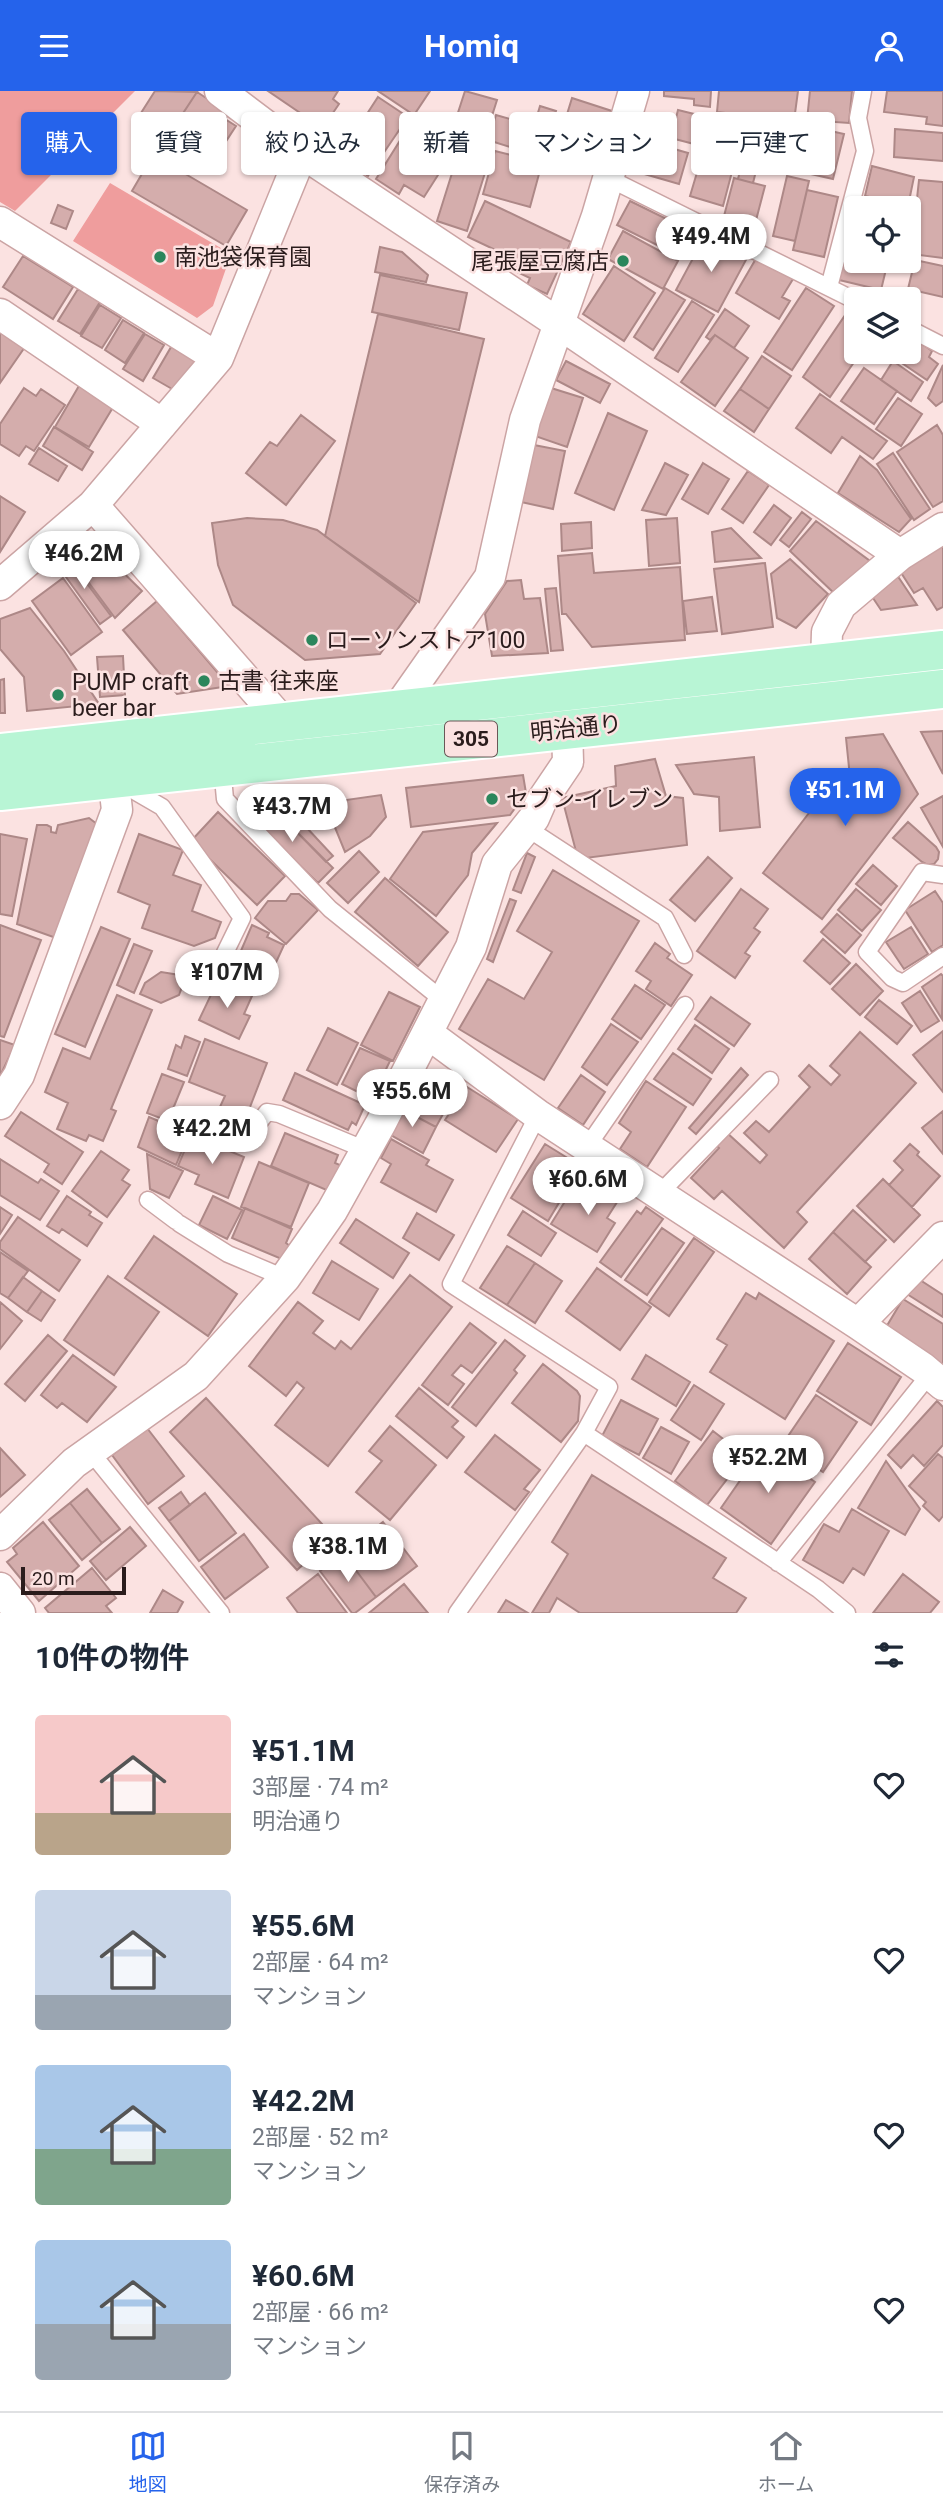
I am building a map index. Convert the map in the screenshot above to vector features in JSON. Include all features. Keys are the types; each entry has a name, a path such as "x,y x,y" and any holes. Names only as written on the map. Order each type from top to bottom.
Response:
{"main road":[{"name":"明治通り","path":"0,753 943,650"},
{"name":"明治通り","path":"0,792 943,689"}],"street":[{"path":"220,91 248,112"},
{"path":"397,708 490,577 525,420 608,178 634,91"},
{"path":"0,585 93,505 218,358 293,175"},
{"path":"335,175 900,555"},
{"path":"0,222 218,358"},
{"path":"0,314 162,424"},
{"path":"93,505 282,721"},
{"path":"818,702 827,663 827,632 841,605 900,555 943,528"},
{"path":"0,1535 74,1463 196,1376 285,1278 332,1212 471,947 497,864 527,828 568,762 567,728"},
{"path":"0,1104 19,1075 117,810 110,740"},
{"path":"427,1033 538,1115 858,1324 937,1380"},
{"path":"858,1324 943,1237"},
{"path":"0,1588 20,1613"}],"lane":[{"path":"829,287 865,151 858,118 863,91"},
{"path":"608,178 844,295"},
{"path":"921,335 943,346"},
{"path":"222,767 225,799 330,909 444,1001"},
{"path":"113,779 162,807 242,918 221,961"},
{"path":"527,828 665,918 684,955"},
{"path":"943,875 922,872 867,952 892,978 903,983 943,956"},
{"path":"587,1147 685,1005"},
{"path":"659,1194 769,1080"},
{"path":"223,1141 245,1142 267,1112 279,1114 366,1150"},
{"path":"457,1613 584,1433 609,1387 451,1284 538,1115"},
{"path":"148,1200 228,1254 285,1278"},
{"path":"778,1563 937,1380"},
{"path":"584,1433 818,1589 847,1613"},
{"path":"90,1451 221,1613"}],"shaded area":[{"path":"0,91 135,91 114,112 21,112 21,175 51,175 15,211 0,202"},
{"path":"110,183 231,254 213,306 197,318 73,241"}],"building":[{"path":"155,91 197,92 184,112 142,112"},
{"path":"268,91 338,91 333,99 339,104 334,112 299,112"},
{"path":"378,91 430,91 416,112 410,112"},
{"path":"465,91 497,100 493,112 458,112"},
{"path":"664,91 711,91 710,107 694,105 694,99 664,96"},
{"path":"719,91 798,91 795,112 717,112"},
{"path":"810,91 852,91 849,123 835,122 835,112 808,112"},
{"path":"887,91 943,91 943,126 926,124 927,117 884,112"},
{"path":"197,92 229,113 227,116 227,112 184,112"},
{"path":"378,97 400,112 399,130 385,151 385,112 368,112"},
{"path":"572,98 615,112 568,112"},
{"path":"540,106 556,111 556,112 538,112"},
{"path":"678,110 691,113 691,143 677,140"},
{"path":"496,115 509,119 509,147 495,142"},
{"path":"227,120 236,126 227,140"},
{"path":"895,129 943,133 943,161 894,157"},
{"path":"835,132 844,134 835,171"},
{"path":"399,142 399,175 438,175 424,197 404,185 399,194 376,179 378,175 385,175 385,165"},
{"path":"677,150 688,153 679,184 648,175 677,175"},
{"path":"495,151 509,155 509,175 539,175 530,207 483,194 488,175 495,175"},
{"path":"872,166 914,177 910,196 865,196"},
{"path":"141,175 187,175 247,210 226,246 132,191"},
{"path":"451,175 484,175 467,231 437,221"},
{"path":"696,175 731,175 723,206 690,196"},
{"path":"739,175 755,175 753,183 738,179"},
{"path":"815,175 834,175 833,179"},
{"path":"787,176 809,181 795,241 773,236"},
{"path":"734,178 765,186 755,224 724,216"},
{"path":"919,180 943,182 943,258 921,255 921,196 917,196"},
{"path":"807,190 838,197 824,257 793,250"},
{"path":"485,201 571,242 547,294 527,285 530,278 500,264 504,254 468,237"},
{"path":"630,201 693,232 681,257 617,225"},
{"path":"58,205 73,211 66,229 51,223"},
{"path":"623,231 678,261 663,289 608,259"},
{"path":"705,236 747,258 718,312 676,290"},
{"path":"380,247 402,252 428,275 426,282 375,272"},
{"path":"23,256 73,287 53,319 3,287"},
{"path":"757,257 793,279 782,297 790,301 779,319 736,293"},
{"path":"844,258 844,273 885,273 882,287 868,287 839,280"},
{"path":"921,261 943,266 943,297 921,292 921,287 908,287 912,273 921,273"},
{"path":"614,266 655,293 624,341 583,314"},
{"path":"380,275 467,293 459,330 372,312"},
{"path":"665,288 685,300 653,350 634,337"},
{"path":"806,288 834,306 792,370 764,352"},
{"path":"78,289 100,302 80,334 58,321"},
{"path":"692,301 714,315 678,372 655,358"},
{"path":"100,305 121,318 102,348 81,336"},
{"path":"725,309 749,326 734,348 715,335 710,340 706,337"},
{"path":"378,314 484,339 419,602 325,536"},
{"path":"844,317 844,364 853,364 830,397 803,377"},
{"path":"123,320 144,333 125,363 105,350"},
{"path":"0,325 27,344 0,383"},
{"path":"145,334 164,345 143,381 123,369"},
{"path":"715,335 748,358 715,406 681,382"},
{"path":"174,342 199,357 179,393 153,378"},
{"path":"921,343 932,351 929,357 938,364 927,380 903,364 921,364"},
{"path":"762,356 791,376 769,409 740,389"},
{"path":"566,361 610,384 600,403 556,380"},
{"path":"891,364 897,364 923,382 911,401 881,380"},
{"path":"943,365 943,401 936,406 928,398"},
{"path":"864,368 897,391 874,424 841,401"},
{"path":"80,384 115,404 89,447 55,427"},
{"path":"24,388 36,396 41,389 65,405 34,451 26,446 19,456 0,444 0,424"},
{"path":"551,388 583,398 567,447 535,436"},
{"path":"740,389 769,409 754,432 724,411"},
{"path":"820,394 887,441 873,459 842,437 831,453 796,428"},
{"path":"898,398 922,414 901,446 876,429"},
{"path":"608,413 647,431 614,510 575,493"},
{"path":"301,415 335,441 286,505 246,473 270,442 277,446"},
{"path":"937,425 943,435 943,501 933,507 897,452"},
{"path":"54,427 93,452 82,470 43,446"},
{"path":"534,445 565,451 553,509 521,502"},
{"path":"39,448 67,466 58,481 29,464"},
{"path":"893,453 930,509 914,520 877,464"},
{"path":"860,456 877,470 911,519 899,532 838,493"},
{"path":"665,463 688,475 666,515 642,510"},
{"path":"703,463 729,479 708,514 682,499"},
{"path":"748,471 769,485 743,523 722,509"},
{"path":"0,496 25,512 0,552"},
{"path":"774,505 791,518 771,545 754,532"},
{"path":"802,512 811,519 789,547 780,540"},
{"path":"247,518 283,520 317,530 416,603 380,654 305,660 233,605 218,565 212,523"},
{"path":"677,518 680,563 649,566 646,520"},
{"path":"816,521 870,561 837,596 790,551"},
{"path":"591,522 592,548 562,551 561,524"},
{"path":"731,528 761,558 715,562 712,532"},
{"path":"90,540 142,591 115,618 72,560"},
{"path":"943,544 943,607 937,610 923,588 914,593 900,571"},
{"path":"592,553 594,573 680,567 685,640 592,647 566,614 562,614 558,556"},
{"path":"68,558 111,616 100,624 58,566"},
{"path":"790,559 828,594 796,628 777,618 771,574"},
{"path":"765,563 773,627 722,634 714,569"},
{"path":"897,575 917,605 881,610 871,595"},
{"path":"63,578 102,632 71,655 32,601"},
{"path":"521,580 524,599 540,598 548,653 492,656 485,614 507,581"},
{"path":"556,588 563,650 551,651 545,589"},
{"path":"712,597 717,631 687,634 683,601"},
{"path":"157,601 229,686 177,694 123,630"},
{"path":"30,608 64,651 99,704 27,711 24,677 0,649 0,619"},
{"path":"123,656 125,695 100,697 97,657"},
{"path":"4,679 5,713 0,713 0,680"},
{"path":"943,731 943,774 921,732"},
{"path":"883,734 918,794 822,919 763,873 822,796 840,814 852,797 846,738"},
{"path":"754,757 760,827 720,831 719,797 694,794 676,765"},
{"path":"655,759 666,796 683,798 687,845 578,859 562,798 616,786 615,766"},
{"path":"523,775 526,793 510,815 411,827 406,788"},
{"path":"381,795 386,817 370,836 345,852 325,803"},
{"path":"943,796 943,847 921,808"},
{"path":"275,810 333,868 318,883 247,815"},
{"path":"218,812 285,876 257,905 191,841"},
{"path":"293,813 333,856 326,862 285,820"},
{"path":"89,818 97,824 56,938 17,924 37,825 47,825 51,827 51,832 56,833 58,825"},
{"path":"908,822 936,847 939,852 934,864 922,862 893,838"},
{"path":"497,823 472,853 468,875 436,916 390,879 423,832"},
{"path":"0,834 27,839 12,916 0,914"},
{"path":"139,834 183,850 173,875 201,885 192,911 221,922 215,938 194,946 142,928 150,905 118,892"},
{"path":"359,851 379,872 348,903 327,883"},
{"path":"527,853 535,857 521,893 513,890"},
{"path":"708,857 732,878 695,921 670,900"},
{"path":"873,865 897,886 881,905 856,884"},
{"path":"553,870 639,921 544,1080 459,1029 488,979 524,999 552,952 517,931"},
{"path":"385,878 448,932 418,966 355,912"},
{"path":"741,889 768,909 754,928 760,932 745,953 750,956 735,978 697,951"},
{"path":"856,889 881,910 862,931 838,910"},
{"path":"935,891 943,903 943,945 932,952 905,910"},
{"path":"291,894 299,894 318,910 286,944 255,918 268,901 286,901"},
{"path":"510,899 516,901 493,962 487,959"},
{"path":"837,914 861,935 845,953 821,932"},
{"path":"0,925 41,940 4,1037 0,1036"},
{"path":"252,925 269,933 267,937 284,945 273,969 240,953"},
{"path":"101,927 130,939 85,1047 55,1034"},
{"path":"911,927 928,954 904,969 886,942"},
{"path":"823,939 850,963 830,984 804,961"},
{"path":"655,943 670,954 667,958 692,975 671,1006 646,989 651,981 636,971"},
{"path":"134,944 152,951 134,993 117,985"},
{"path":"242,955 274,969 262,994 231,980"},
{"path":"856,964 883,991 860,1015 832,989"},
{"path":"161,972 186,976 179,995 161,1003 140,994 145,983"},
{"path":"941,974 943,976 942,1019 922,987"},
{"path":"218,980 252,996 244,1014 250,1016 239,1039 199,1020"},
{"path":"635,985 665,1005 641,1039 612,1019"},
{"path":"920,991 939,1021 921,1032 902,1003"},
{"path":"389,992 420,1007 393,1061 361,1045"},
{"path":"117,995 152,1010 111,1109 116,1111 103,1141 89,1135 86,1141 57,1129 68,1103 45,1092 63,1048 90,1059"},
{"path":"711,997 750,1024 734,1046 695,1019"},
{"path":"879,1000 912,1026 897,1044 865,1017"},
{"path":"611,1024 638,1042 607,1085 582,1067"},
{"path":"695,1025 729,1049 712,1073 678,1049"},
{"path":"328,1028 358,1043 337,1085 307,1070"},
{"path":"943,1031 943,1092 913,1055"},
{"path":"860,1032 916,1083 797,1212 807,1222 784,1248 722,1191 714,1199 691,1178 719,1148 715,1144 726,1132 760,1163 767,1155 744,1133 756,1121 769,1132 810,1087 799,1076 809,1065 831,1085 840,1075 830,1066"},
{"path":"185,1036 200,1042 187,1076 168,1069 176,1045 181,1048"},
{"path":"205,1039 267,1063 245,1120 219,1109 225,1096 189,1082"},
{"path":"0,1040 15,1045 0,1076"},
{"path":"360,1048 390,1061 374,1094 366,1091 364,1095 342,1084"},
{"path":"673,1053 711,1079 693,1105 654,1079"},
{"path":"741,1068 748,1075 696,1134 689,1128"},
{"path":"422,1072 450,1086 444,1097 450,1101 436,1127 415,1116 418,1109 406,1103"},
{"path":"295,1073 365,1105 356,1125 352,1122 348,1130 283,1100"},
{"path":"162,1074 184,1082 168,1121 147,1113"},
{"path":"581,1075 605,1092 583,1125 558,1108"},
{"path":"646,1081 686,1107 647,1167 620,1149 631,1132 619,1123"},
{"path":"467,1087 518,1119 496,1152 445,1120"},
{"path":"406,1103 418,1109 415,1116 436,1127 423,1153 389,1134"},
{"path":"943,1111 943,1154 922,1128"},
{"path":"21,1112 83,1152 62,1184 44,1172 49,1164 5,1136"},
{"path":"149,1117 173,1127 168,1139 184,1146 176,1165 138,1147"},
{"path":"285,1133 338,1155 335,1163 342,1166 331,1192 271,1166"},
{"path":"191,1135 244,1157 228,1198 195,1184 199,1175 178,1166"},
{"path":"391,1139 429,1160 426,1165 453,1180 436,1212 381,1182 391,1164 381,1158"},
{"path":"545,1144 582,1167 567,1189 558,1183 550,1195 560,1201 548,1221 511,1198"},
{"path":"910,1144 919,1152 917,1155 940,1176 912,1207 889,1185 903,1170 894,1161"},
{"path":"101,1151 129,1170 122,1180 130,1185 107,1217 72,1191"},
{"path":"147,1154 183,1171 169,1198 150,1189"},
{"path":"0,1159 38,1183 41,1179 59,1191 40,1220 0,1195"},
{"path":"259,1162 309,1183 291,1227 241,1207"},
{"path":"883,1179 920,1215 894,1242 857,1206"},
{"path":"592,1181 619,1199 607,1218 615,1223 597,1252 551,1224 569,1195 579,1202"},
{"path":"67,1196 102,1223 87,1246 62,1229 59,1233 47,1226"},
{"path":"213,1196 242,1210 227,1239 199,1225"},
{"path":"0,1207 12,1215 0,1234"},
{"path":"646,1207 663,1219 621,1277 600,1262 637,1211 641,1214"},
{"path":"245,1208 292,1229 286,1243 290,1246 284,1260 232,1238"},
{"path":"853,1210 886,1240 865,1262 833,1232"},
{"path":"523,1211 556,1233 541,1256 508,1235"},
{"path":"417,1213 454,1235 439,1260 403,1238"},
{"path":"18,1217 80,1260 59,1291 0,1249 0,1242"},
{"path":"356,1219 409,1253 393,1278 340,1243"},
{"path":"662,1228 684,1243 647,1295 625,1280"},
{"path":"833,1232 871,1267 847,1294 809,1259"},
{"path":"154,1236 237,1294 208,1336 125,1278"},
{"path":"694,1238 714,1252 669,1316 649,1302"},
{"path":"507,1246 535,1263 507,1305 480,1288"},
{"path":"0,1252 28,1271 8,1298 0,1293"},
{"path":"332,1261 378,1289 359,1320 313,1293"},
{"path":"535,1263 562,1281 535,1323 507,1305"},
{"path":"597,1268 651,1307 620,1350 566,1311"},
{"path":"410,1275 452,1307 328,1466 275,1425 304,1388 297,1382 286,1396 249,1366 298,1302 323,1321 313,1333 335,1349 341,1341 351,1349"},
{"path":"108,1276 159,1312 114,1375 64,1340"},
{"path":"23,1277 42,1291 27,1312 8,1298"},
{"path":"917,1278 943,1295 943,1317 907,1294"},
{"path":"42,1291 55,1300 41,1321 27,1312"},
{"path":"746,1293 756,1299 759,1293 834,1341 785,1419 710,1372 727,1345 717,1339"},
{"path":"903,1299 943,1324 943,1365 885,1329"},
{"path":"0,1302 22,1321 0,1349"},
{"path":"470,1323 496,1343 472,1373 461,1365 452,1375 464,1384 448,1405 422,1385"},
{"path":"48,1335 67,1351 25,1401 5,1384"},
{"path":"505,1340 525,1356 514,1370 517,1373 476,1426 452,1407"},
{"path":"848,1343 901,1377 871,1425 817,1391"},
{"path":"73,1355 116,1387 87,1422 62,1403 57,1408 41,1395"},
{"path":"646,1355 690,1382 676,1406 632,1379"},
{"path":"543,1364 580,1396 578,1421 561,1442 512,1403"},
{"path":"694,1385 724,1404 701,1440 671,1420"},
{"path":"419,1388 458,1421 452,1427 464,1437 447,1458 396,1416"},
{"path":"816,1395 857,1422 823,1472 782,1445"},
{"path":"206,1398 334,1537 297,1570 170,1432"},
{"path":"621,1400 658,1419 639,1455 602,1436"},
{"path":"937,1401 943,1407 943,1445 924,1466 913,1455 901,1468 888,1455"},
{"path":"390,1426 436,1465 390,1520 356,1492 382,1461 369,1451"},
{"path":"661,1427 689,1442 671,1474 643,1458"},
{"path":"147,1428 184,1476 148,1504 112,1455"},
{"path":"713,1431 745,1456 707,1505 675,1481"},
{"path":"495,1435 540,1470 524,1489 529,1492 515,1510 465,1472"},
{"path":"764,1446 815,1482 771,1544 721,1508"},
{"path":"0,1448 25,1475 0,1497"},
{"path":"938,1454 943,1458 943,1516 939,1521 923,1506 926,1502 909,1486"},
{"path":"886,1461 920,1509 905,1535 858,1508"},
{"path":"592,1475 726,1558 713,1578 746,1598 736,1613 580,1613 557,1598 549,1613 532,1613 568,1554 552,1542"},
{"path":"87,1489 120,1529 102,1543 70,1503"},
{"path":"181,1492 190,1505 169,1521 159,1508"},
{"path":"205,1493 236,1533 199,1561 169,1521"},
{"path":"70,1503 102,1543 82,1560 49,1520"},
{"path":"852,1509 889,1531 864,1575 853,1568 843,1583 803,1560 824,1524 839,1532"},
{"path":"43,1522 79,1566 39,1601 7,1562 17,1554 13,1548"},
{"path":"383,1522 417,1566 376,1597 343,1553"},
{"path":"130,1527 146,1546 106,1580 90,1561"},
{"path":"244,1534 268,1567 225,1599 201,1567"},
{"path":"343,1553 376,1597 355,1613 352,1613 320,1571"},
{"path":"92,1568 116,1598 106,1606 112,1613 49,1613 45,1608"},
{"path":"318,1574 347,1613 298,1613 287,1598"},
{"path":"903,1574 939,1602 930,1613 873,1613"},
{"path":"404,1584 428,1613 369,1613"},
{"path":"163,1590 183,1602 177,1613 150,1613"},
{"path":"506,1600 528,1613 498,1613"}],"place":[{"name":"南池袋保育園","path":"160,257"},
{"name":"尾張屋豆腐店","path":"623,261"},
{"name":"ローソンストア100","path":"312,640"},
{"name":"古書 往来座","path":"204,681"},
{"name":"PUMP craft beer bar","path":"58,695"},
{"name":"セブン-イレブン","path":"492,799"}]}
